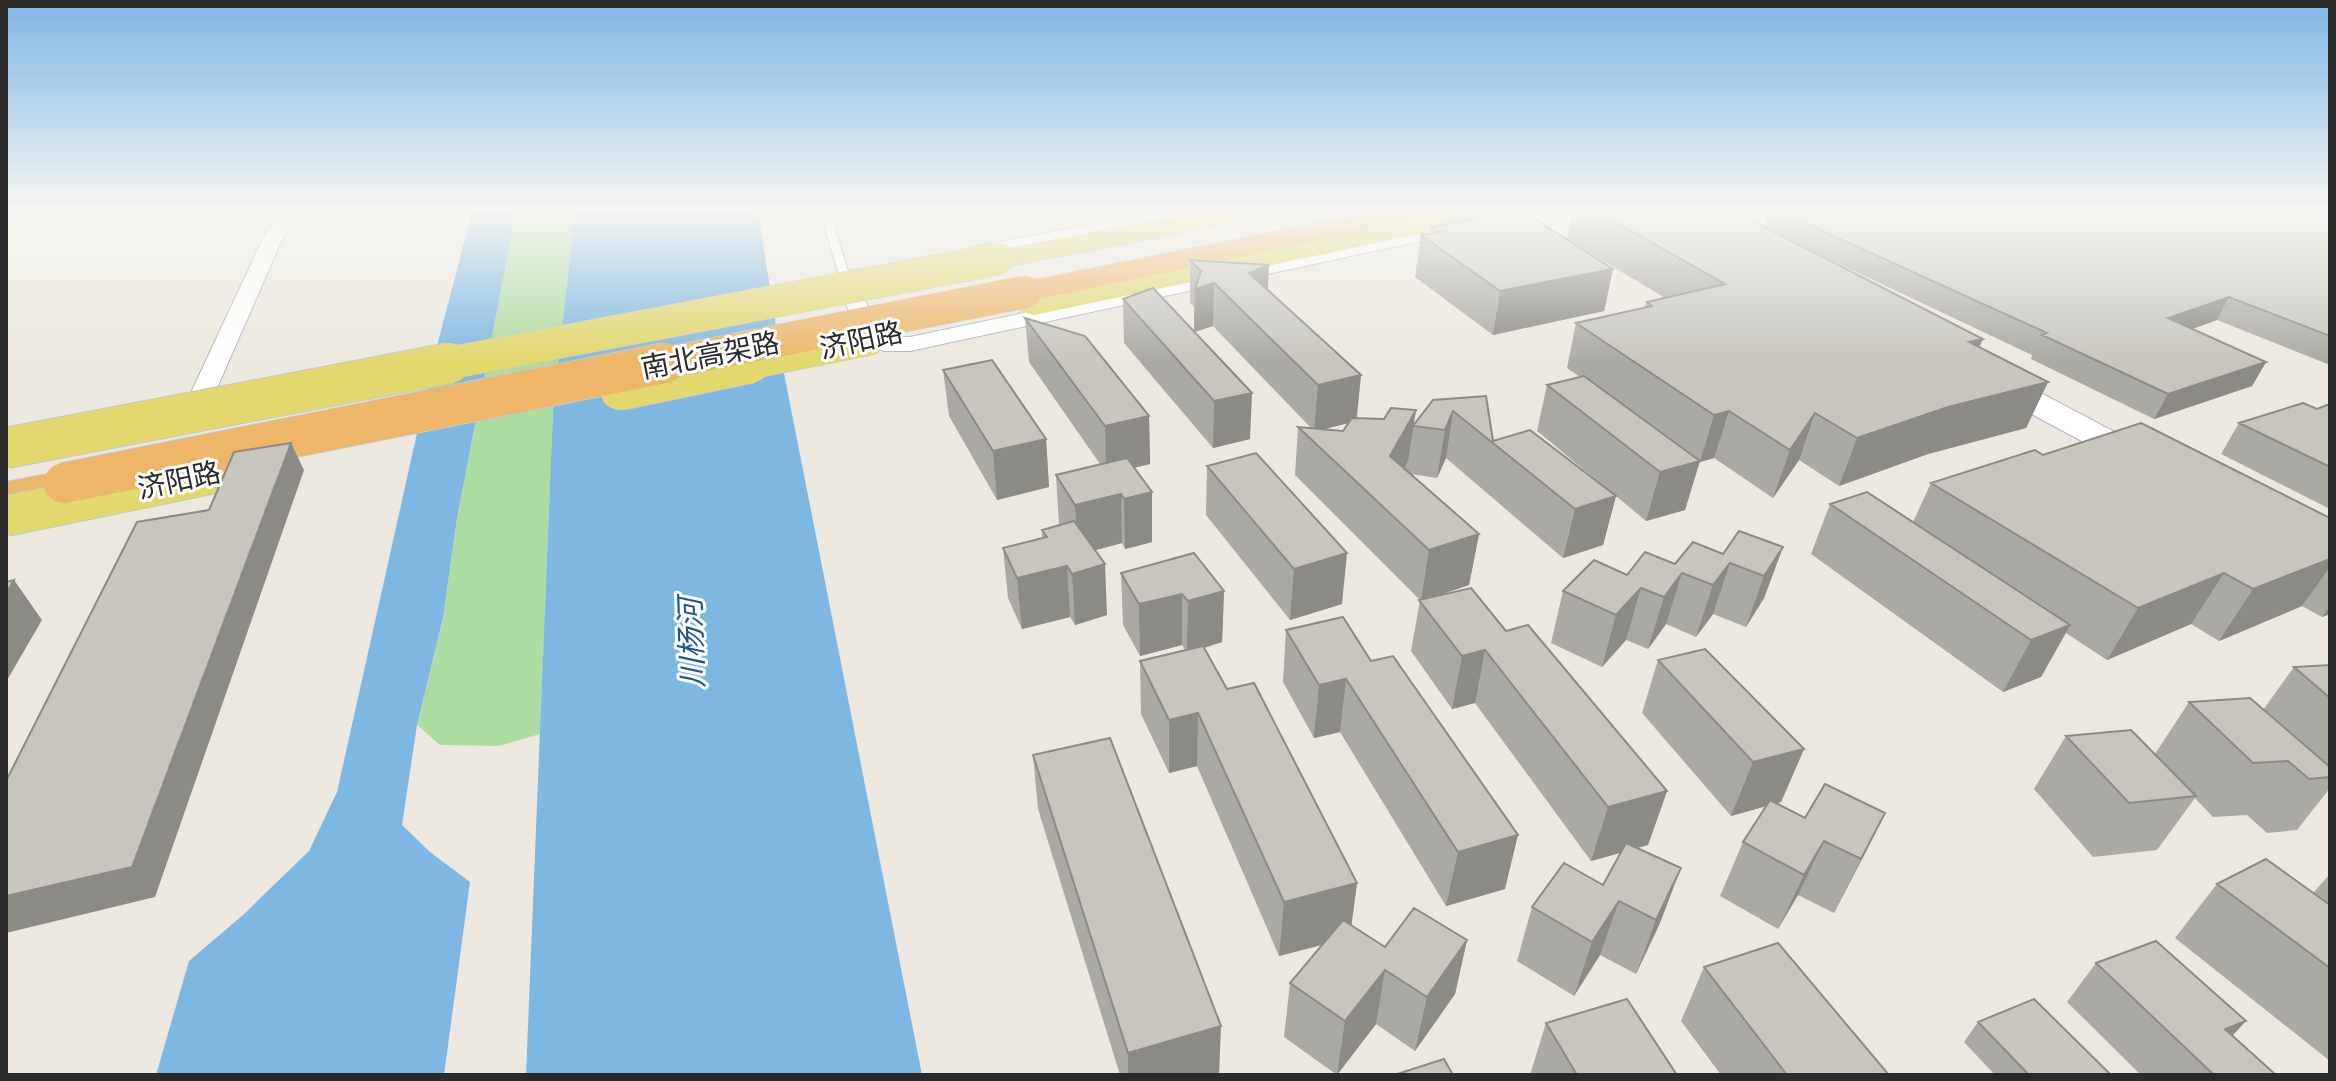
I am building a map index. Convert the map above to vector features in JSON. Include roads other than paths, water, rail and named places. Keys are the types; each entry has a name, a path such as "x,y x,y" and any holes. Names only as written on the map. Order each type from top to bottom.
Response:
{"highway":[{"name":"南北高架路","path":"6,465 1052,262"},
{"name":"南北高架路","path":"6,495 1163,262"}],"main road":[{"name":"济阳路","path":"6,448 979,262"},
{"name":"济阳路","path":"6,516 1236,262"}],"street":[{"path":"201,397 262,262"},
{"path":"925,262 845,278 869,335 884,344 910,344 1292,262"},
{"path":"1972,369 2165,472"},
{"path":"6,434 201,397 262,391 264,397 247,464 236,475 189,493 6,532"}],"lane":[{"path":"840,262 845,278"}],"water":[{"path":"459,262 506,262 457,518 443,618 417,725 402,825 430,852 470,882 444,1075 156,1075 189,961 243,915 309,851 337,792 434,357"},
{"name":"川杨河","path":"569,262 766,262 782,363 922,1075 526,1075 553,410"}]}
